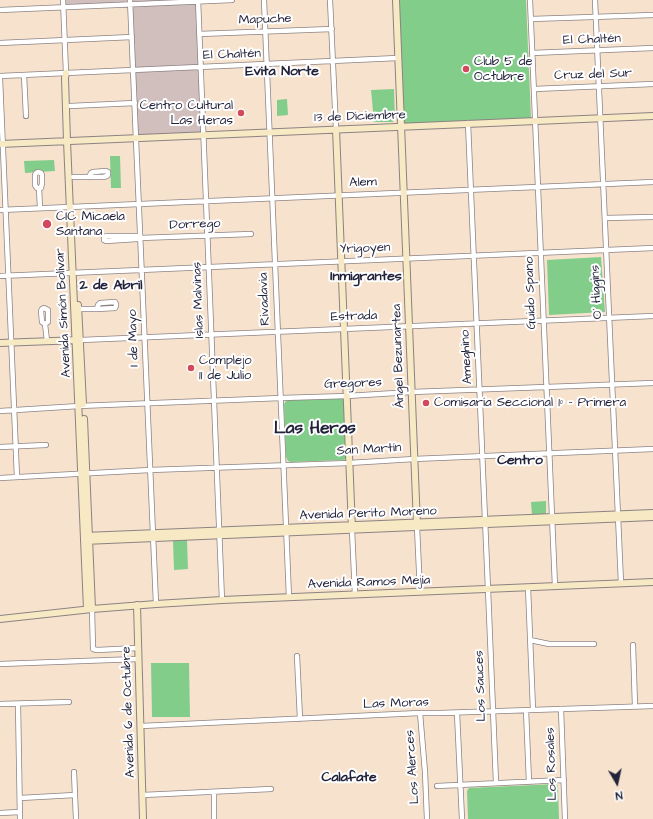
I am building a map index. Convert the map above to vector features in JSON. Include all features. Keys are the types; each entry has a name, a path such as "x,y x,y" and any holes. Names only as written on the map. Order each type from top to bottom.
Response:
{"street":[{"path":"63,0 66,73"},
{"path":"0,10 130,2 232,0"},
{"name":"Rivadavia","path":"264,0 289,597"},
{"path":"330,0 355,595"},
{"name":"Ángel Bezunartea","path":"396,0 420,592"},
{"name":"Guido Spano","path":"530,0 554,586"},
{"name":"O´ Higgins","path":"595,0 621,583"},
{"name":"Islas Malvinas","path":"198,1 222,600"},
{"name":"1 de Mayo","path":"130,2 156,604"},
{"path":"531,19 653,15"},
{"name":"Mapuche","path":"199,34 332,29"},
{"path":"0,43 132,37"},
{"name":"El Chaltén","path":"532,53 653,48"},
{"name":"El Chaltén","path":"0,77 398,58"},
{"name":"Avenida Simón Bolívar","path":"66,73 69,78 69,141 73,177 72,207"},
{"name":"Avenida Simón Bolívar","path":"66,73 65,78 90,609"},
{"path":"24,75 26,116"},
{"path":"0,77 3,210 12,343 18,477"},
{"name":"Cruz del Sur","path":"534,88 653,84"},
{"path":"70,106 135,103"},
{"name":"13 de Diciembre","path":"1,144 653,116"},
{"name":"Ameghino","path":"468,124 488,589"},
{"path":"73,177 88,177"},
{"name":"Alem","path":"3,210 653,182"},
{"path":"39,188 40,208"},
{"path":"605,218 653,216"},
{"name":"Dorrego","path":"140,238 137,236 107,236 104,237 104,240 251,234"},
{"name":"Yrigoyen","path":"0,276 653,248"},
{"name":"Avenida Simón Bolívar","path":"75,273 79,309 78,340"},
{"path":"79,309 97,309"},
{"name":"Estrada","path":"78,340 653,316"},
{"path":"45,324 47,341"},
{"path":"0,343 78,340"},
{"name":"Gregores","path":"0,411 214,400 653,383"},
{"path":"0,447 46,445"},
{"name":"San Martín","path":"0,478 150,470 653,449"},
{"name":"Avenida Perito Moreno","path":"86,539 286,530 352,530 417,525 618,516 653,513"},
{"name":"Avenida Perito Moreno","path":"618,516 653,517"},
{"name":"Avenida Ramos Mejía","path":"0,619 90,609 222,600 653,582"},
{"path":"528,587 533,710"},
{"name":"Los Sauces","path":"488,589 496,783"},
{"name":"Avenida 6 de Octubre","path":"137,605 143,819"},
{"path":"90,609 93,649 138,648"},
{"path":"530,640 550,644 594,644"},
{"path":"633,645 635,706"},
{"path":"297,656 300,719"},
{"path":"0,664 138,659"},
{"path":"0,704 69,702"},
{"path":"18,704 20,819"},
{"name":"Las Moras","path":"140,726 420,713 653,706"},
{"name":"Los Rosales","path":"561,709 565,819"},
{"path":"526,710 529,782"},
{"name":"Los Alerces","path":"420,713 427,819"},
{"path":"458,713 462,819"},
{"path":"74,772 76,819"},
{"path":"437,786 564,780"},
{"path":"143,795 270,789"},
{"path":"214,792 214,819"},
{"path":"20,798 75,796"},
{"path":"0,812 20,812"}],"shaded area":[{"path":"63,0 232,0 198,1 203,135 136,138 130,5 64,7"}],"green space":[{"name":"Club 5 de Octubre","path":"399,0 526,0 531,119 404,124"},
{"path":"394,89 395,119 393,122 374,122 371,90"},
{"path":"287,99 288,115 277,116 277,100"},
{"path":"110,156 120,156 121,188 111,188"},
{"path":"54,160 55,171 25,173 24,161"},
{"path":"601,257 605,312 549,315 547,260"},
{"path":"344,398 347,459 288,461 286,457 285,402 288,400"},
{"path":"546,501 545,515 532,515 531,502"},
{"path":"187,540 188,569 174,570 173,541"},
{"path":"151,663 189,663 190,717 152,717"},
{"path":"556,784 558,786 559,819 468,819 467,791 469,788"}],"place":[{"name":"Club 5 de Octubre","path":"466,69"},
{"name":"Centro Cultural Las Heras","path":"241,113"},
{"name":"CIC Micaela Santana","path":"47,224"},
{"name":"Complejo 11 de Julio","path":"191,368"},
{"name":"Comisaría Seccional 1º - Primera","path":"426,403"}],"district":[{"name":"Evita Norte","path":"282,72"},
{"name":"Inmigrantes","path":"366,277"},
{"name":"2 de Abril","path":"111,286"},
{"name":"Las Heras","path":"315,429"},
{"name":"Centro","path":"520,461"},
{"name":"Calafate","path":"349,778"}]}
